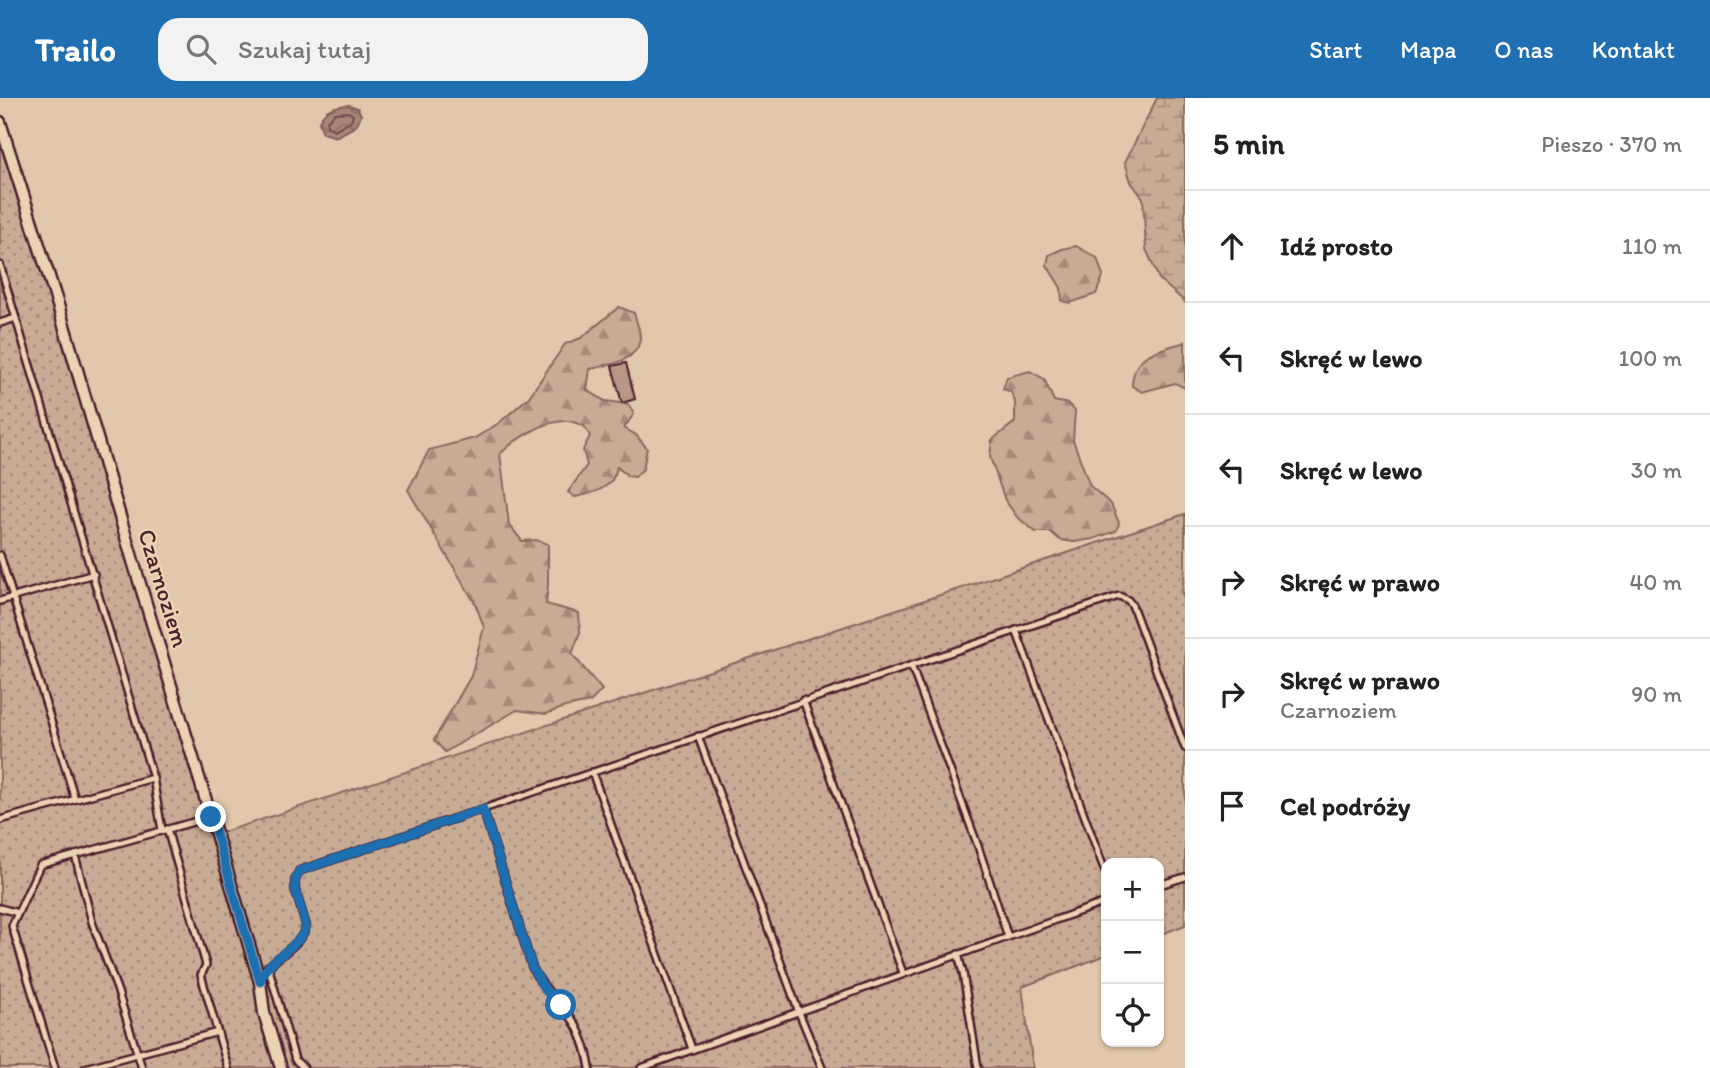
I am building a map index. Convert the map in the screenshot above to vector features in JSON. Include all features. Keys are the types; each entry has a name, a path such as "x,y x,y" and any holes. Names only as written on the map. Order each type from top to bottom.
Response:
{"street":[{"name":"Czarnoziem","path":"0,122 58,305 211,817 260,982 264,1013 281,1068"}],"lane":[{"path":"0,265 153,778 164,830 206,965 201,975 228,1068"},
{"path":"0,323 16,318"},
{"path":"0,555 75,799"},
{"path":"0,601 94,574"},
{"path":"260,982 268,966 305,931 306,925 295,881 299,871 1119,596 1132,605 1185,748"},
{"path":"1016,630 1101,860"},
{"path":"911,665 978,846 1007,937"},
{"path":"803,700 903,973"},
{"path":"698,736 798,1010 822,1068"},
{"path":"592,772 692,1049"},
{"path":"0,820 153,778"},
{"path":"483,809 532,967 545,990 578,1028 590,1068"},
{"path":"55,1068 12,926 40,865 211,817"},
{"path":"75,855 92,922 142,1068"},
{"path":"1164,883 1185,877"},
{"path":"641,1068 1101,904"},
{"path":"0,908 18,913"},
{"path":"958,954 978,1068"},
{"path":"268,966 295,1060 304,1068"},
{"path":"85,1068 218,1032"}],"green space":[{"path":"1157,98 1185,98 1185,302 1159,279 1146,249 1143,198 1131,182 1125,162"},
{"path":"0,138 32,234 212,836 1185,514 1182,594 1185,600 1185,925 1164,933 1164,858 1101,858 1101,957 1022,987 1033,1068 0,1068"},
{"path":"1076,246 1097,258 1103,276 1096,294 1070,303 1062,301 1061,288 1047,265 1049,255"},
{"path":"619,307 634,313 640,340 627,358 590,369 587,390 605,401 628,404 634,414 624,428 636,435 647,448 643,469 635,477 628,476 617,467 612,480 602,489 575,497 568,492 587,465 583,450 590,436 584,426 569,421 540,427 514,442 500,454 509,524 522,541 536,540 548,544 546,604 579,613 580,632 572,654 602,690 590,702 546,714 517,710 445,752 434,740 471,676 484,627 475,603 408,490 429,450 475,438 499,423 529,397 565,344 581,338"},
{"path":"1185,342 1185,388 1175,383 1142,392 1132,386 1133,375 1142,360 1157,351"},
{"path":"1030,371 1044,379 1054,401 1068,404 1075,411 1073,440 1090,486 1111,504 1119,523 1116,531 1093,539 1074,542 1060,540 1051,532 1036,532 1017,517 1005,500 990,457 992,440 1015,422 1015,402 1011,392 1003,389 1007,377"}],"water":[{"path":"349,105 358,108 361,115 356,126 336,137 323,133 319,122 324,114 335,107"}],"building":[{"path":"626,363 635,399 622,403 612,366"}],"route":[{"path":"211,817 260,982 272,961 305,931 306,925 295,889 299,871 483,809 532,967 545,990 561,1005"}]}
